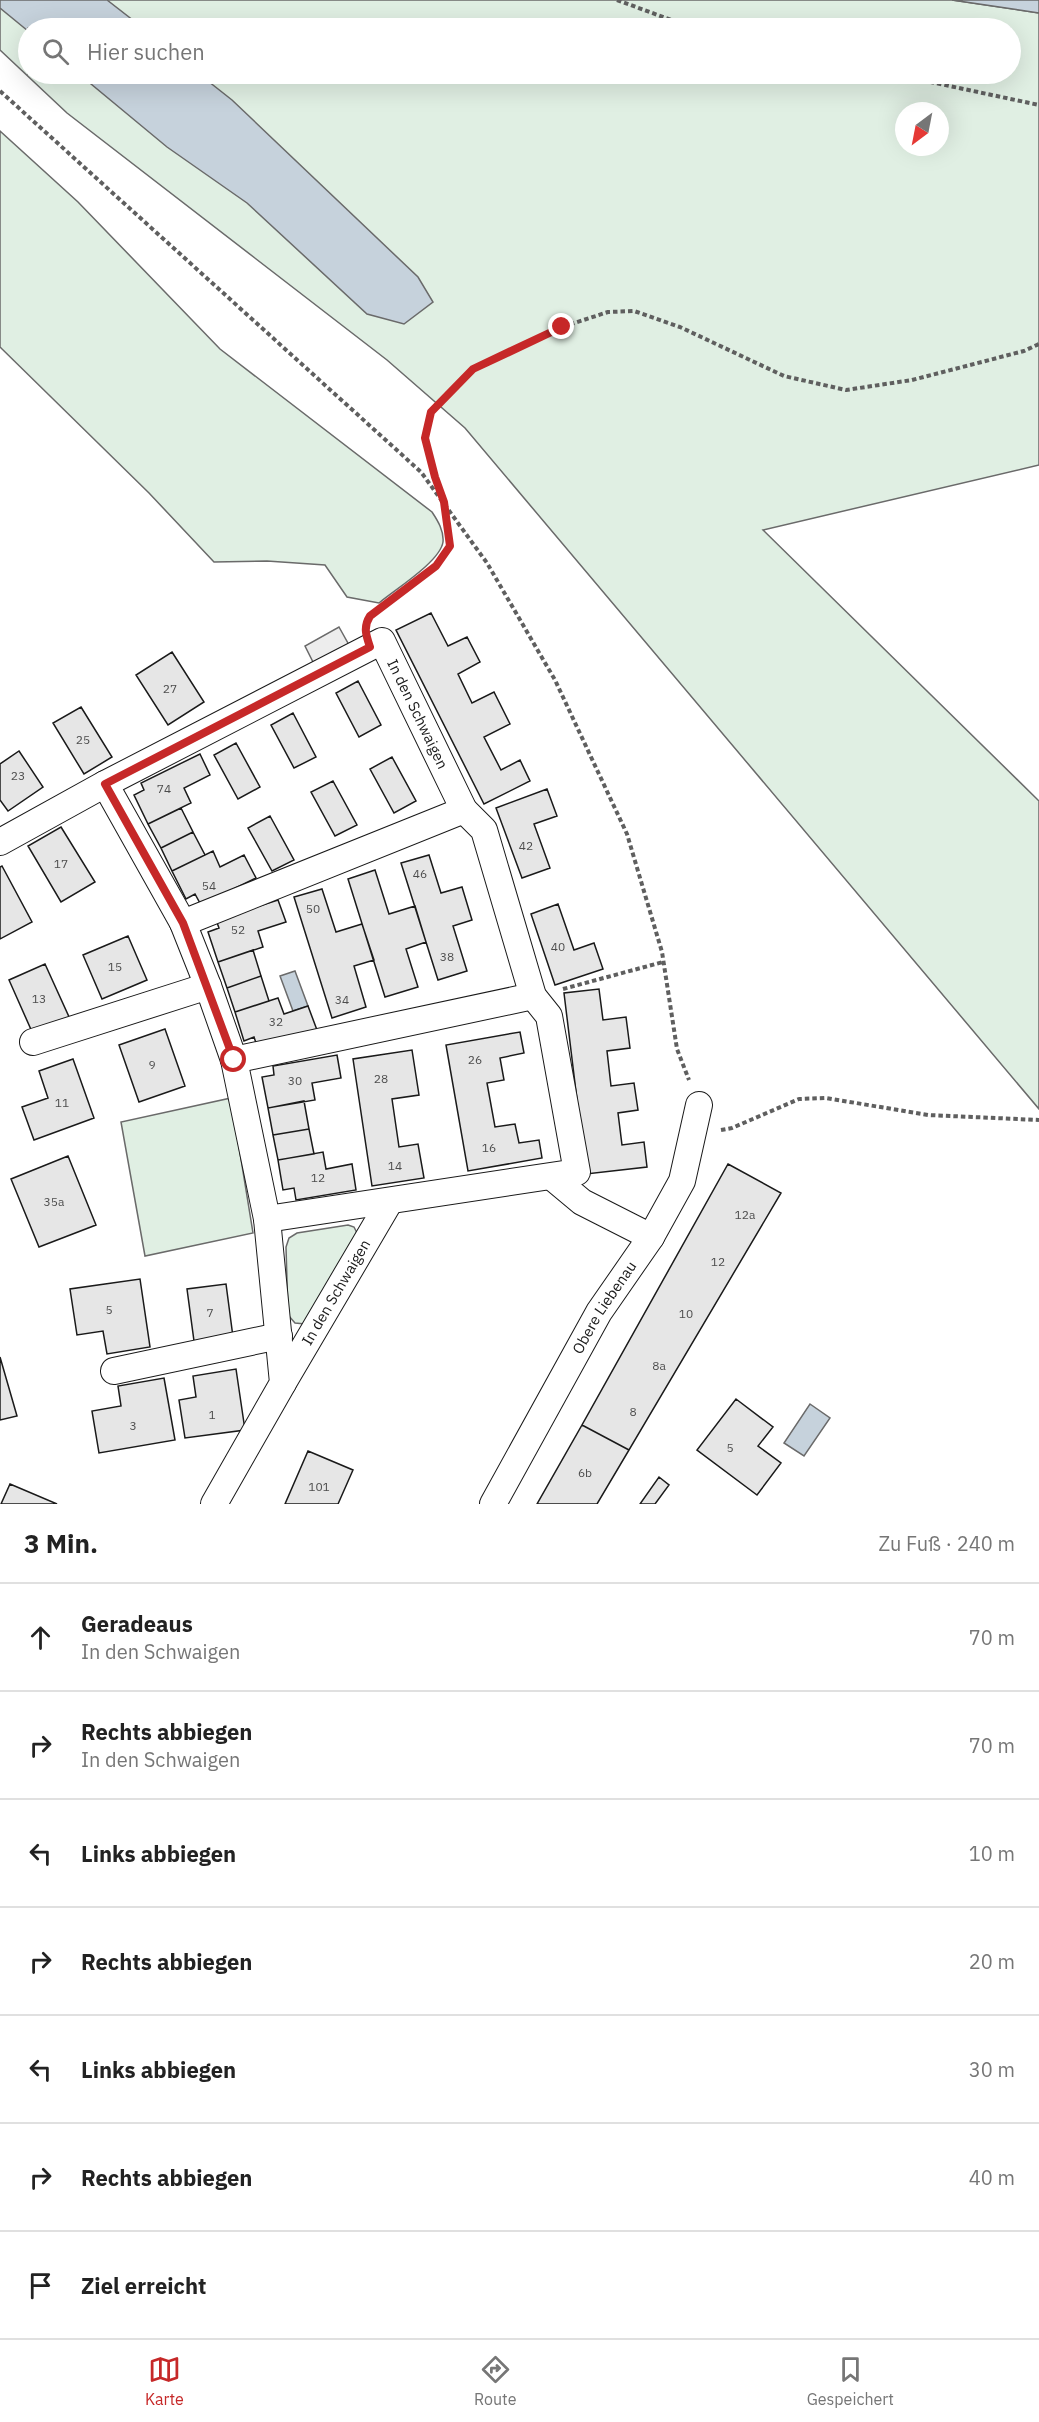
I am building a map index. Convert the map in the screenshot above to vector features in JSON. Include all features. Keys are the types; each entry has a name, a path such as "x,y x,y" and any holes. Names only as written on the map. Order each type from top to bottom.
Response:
{"street":[{"name":"In den Schwaigen","path":"267,1219 577,1172 549,1016 533,996 484,830 464,810 382,641 370,647"},
{"path":"0,842 105,784 370,647"},
{"name":"In den Schwaigen","path":"105,784 183,923 234,1060 267,1219 283,1383"},
{"path":"183,923 464,810"},
{"path":"33,1042 208,986"},
{"path":"234,1060 533,996"},
{"name":"Obere Liebenau","path":"493,1504 599,1312 651,1237 682,1181 699,1105"},
{"path":"552,1177 582,1202 651,1237"},
{"name":"In den Schwaigen","path":"214,1504 390,1201"},
{"name":"In den Schwaigen","path":"114,1371 279,1336"}],"path":[{"path":"617,0 661,18"},
{"path":"940,84 1039,105"},
{"path":"0,91 421,472 487,563 555,680 627,834 663,962 677,1049 699,1105"},
{"path":"370,647 366,623 370,616 436,566 450,546 444,502 425,438 431,412 473,369 562,327 608,312 634,311 680,327 784,376 846,390 912,380 1024,351 1039,344"},
{"path":"533,996 663,962"},
{"path":"692,1135 732,1128 799,1099 826,1098 928,1115 1039,1120"}],"green space":[{"path":"0,0 952,0 1039,13 1039,465 763,530 1039,801 1039,1109 465,428 387,360 67,113 36,84 1021,84 1021,18 18,18 18,67 0,50"},
{"path":"0,131 78,202 220,349 432,512 442,530 443,542 440,550 425,567 379,603 347,597 325,565 267,561 214,562 149,493 0,347"},
{"path":"231,1098 253,1233 145,1256 121,1122"},
{"path":"348,1225 354,1227 357,1233 305,1324 295,1323 288,1315 286,1247 289,1238 297,1233"}],"shaded area":[{"path":"0,0 107,0 130,18 18,18 18,23 0,8"},
{"path":"952,0 1039,0 1039,13"},
{"path":"91,84 212,84 232,100 418,277 433,302 404,324 367,314 247,203 167,147"},
{"path":"339,627 349,645 314,664 305,646"},
{"path":"295,971 308,1006 293,1011 280,976"},
{"path":"810,1404 830,1418 804,1456 784,1443"}],"building":[{"path":"431,613 448,646 467,637 480,662 458,674 472,703 494,692 510,724 484,737 501,770 520,760 530,781 484,804 396,630"},
{"path":"172,652 204,702 168,725 136,675"},
{"path":"358,681 381,725 359,737 336,693"},
{"path":"81,707 112,757 84,774 53,723"},
{"path":"293,713 316,757 294,768 271,725"},
{"path":"236,743 260,787 238,799 214,755"},
{"path":"19,751 43,787 8,811 0,800 0,764"},
{"path":"200,754 210,775 184,788 191,803 148,824 134,795 144,790 141,783"},
{"path":"392,757 416,801 394,813 370,769"},
{"path":"333,781 357,825 335,836 311,792"},
{"path":"547,789 557,816 534,824 550,868 522,878 496,808"},
{"path":"181,808 193,832 161,848 148,824"},
{"path":"270,816 294,860 272,871 248,828"},
{"path":"61,827 95,882 61,902 28,846"},
{"path":"193,832 205,855 172,871 161,848"},
{"path":"213,851 220,867 244,855 256,878 201,905 195,894 186,899 172,871"},
{"path":"429,855 441,893 462,887 472,920 453,926 467,971 438,980 401,863"},
{"path":"2,866 32,922 0,939 0,867"},
{"path":"375,870 389,914 415,906 426,942 406,949 418,987 385,997 348,879"},
{"path":"322,889 336,932 362,924 374,960 354,966 366,1007 332,1018 294,897"},
{"path":"278,900 286,922 258,931 263,947 218,962 208,932 219,928 216,920"},
{"path":"558,904 574,950 594,943 603,969 555,985 531,914"},
{"path":"128,936 147,980 102,999 83,955"},
{"path":"253,950 261,976 227,988 218,962"},
{"path":"45,964 70,1019 33,1034 9,980"},
{"path":"261,976 269,1001 235,1012 227,988"},
{"path":"599,989 603,1020 626,1017 630,1048 607,1051 611,1086 634,1083 638,1110 618,1113 622,1145 644,1142 647,1167 586,1174 564,993"},
{"path":"278,998 284,1014 308,1006 317,1030 258,1049 254,1037 244,1041 235,1012"},
{"path":"165,1029 185,1086 139,1102 119,1045"},
{"path":"520,1032 524,1053 500,1058 504,1080 487,1083 495,1127 515,1124 519,1143 539,1140 542,1158 468,1171 446,1045"},
{"path":"412,1050 419,1095 392,1099 399,1147 418,1144 424,1178 372,1186 353,1059"},
{"path":"337,1055 341,1078 312,1083 315,1100 268,1108 262,1077 274,1075 273,1066"},
{"path":"73,1059 94,1118 34,1140 22,1107 48,1098 39,1071"},
{"path":"304,1101 309,1129 273,1135 268,1108"},
{"path":"309,1129 314,1154 278,1160 273,1135"},
{"path":"323,1152 326,1169 352,1164 356,1190 296,1200 294,1188 283,1190 278,1160"},
{"path":"68,1156 96,1225 39,1247 11,1179"},
{"path":"728,1164 781,1193 629,1450 582,1425"},
{"path":"140,1279 150,1347 107,1354 103,1331 77,1335 70,1289"},
{"path":"226,1284 233,1337 194,1341 187,1289"},
{"path":"0,1357 17,1416 0,1420"},
{"path":"236,1369 245,1430 185,1438 179,1400 196,1397 193,1376"},
{"path":"164,1378 175,1440 99,1453 92,1411 121,1406 118,1386"},
{"path":"736,1399 773,1427 758,1446 781,1463 757,1495 697,1450"},
{"path":"582,1425 629,1450 597,1504 537,1504"},
{"path":"308,1451 353,1470 338,1504 285,1504"},
{"path":"659,1477 669,1485 655,1504 640,1504"},
{"path":"10,1484 57,1504 1,1504"}],"route":[{"path":"234,1060 183,923 105,784 370,647 366,633 366,623 370,616 436,566 450,546 444,502 425,438 431,412 473,369 562,327"}]}
